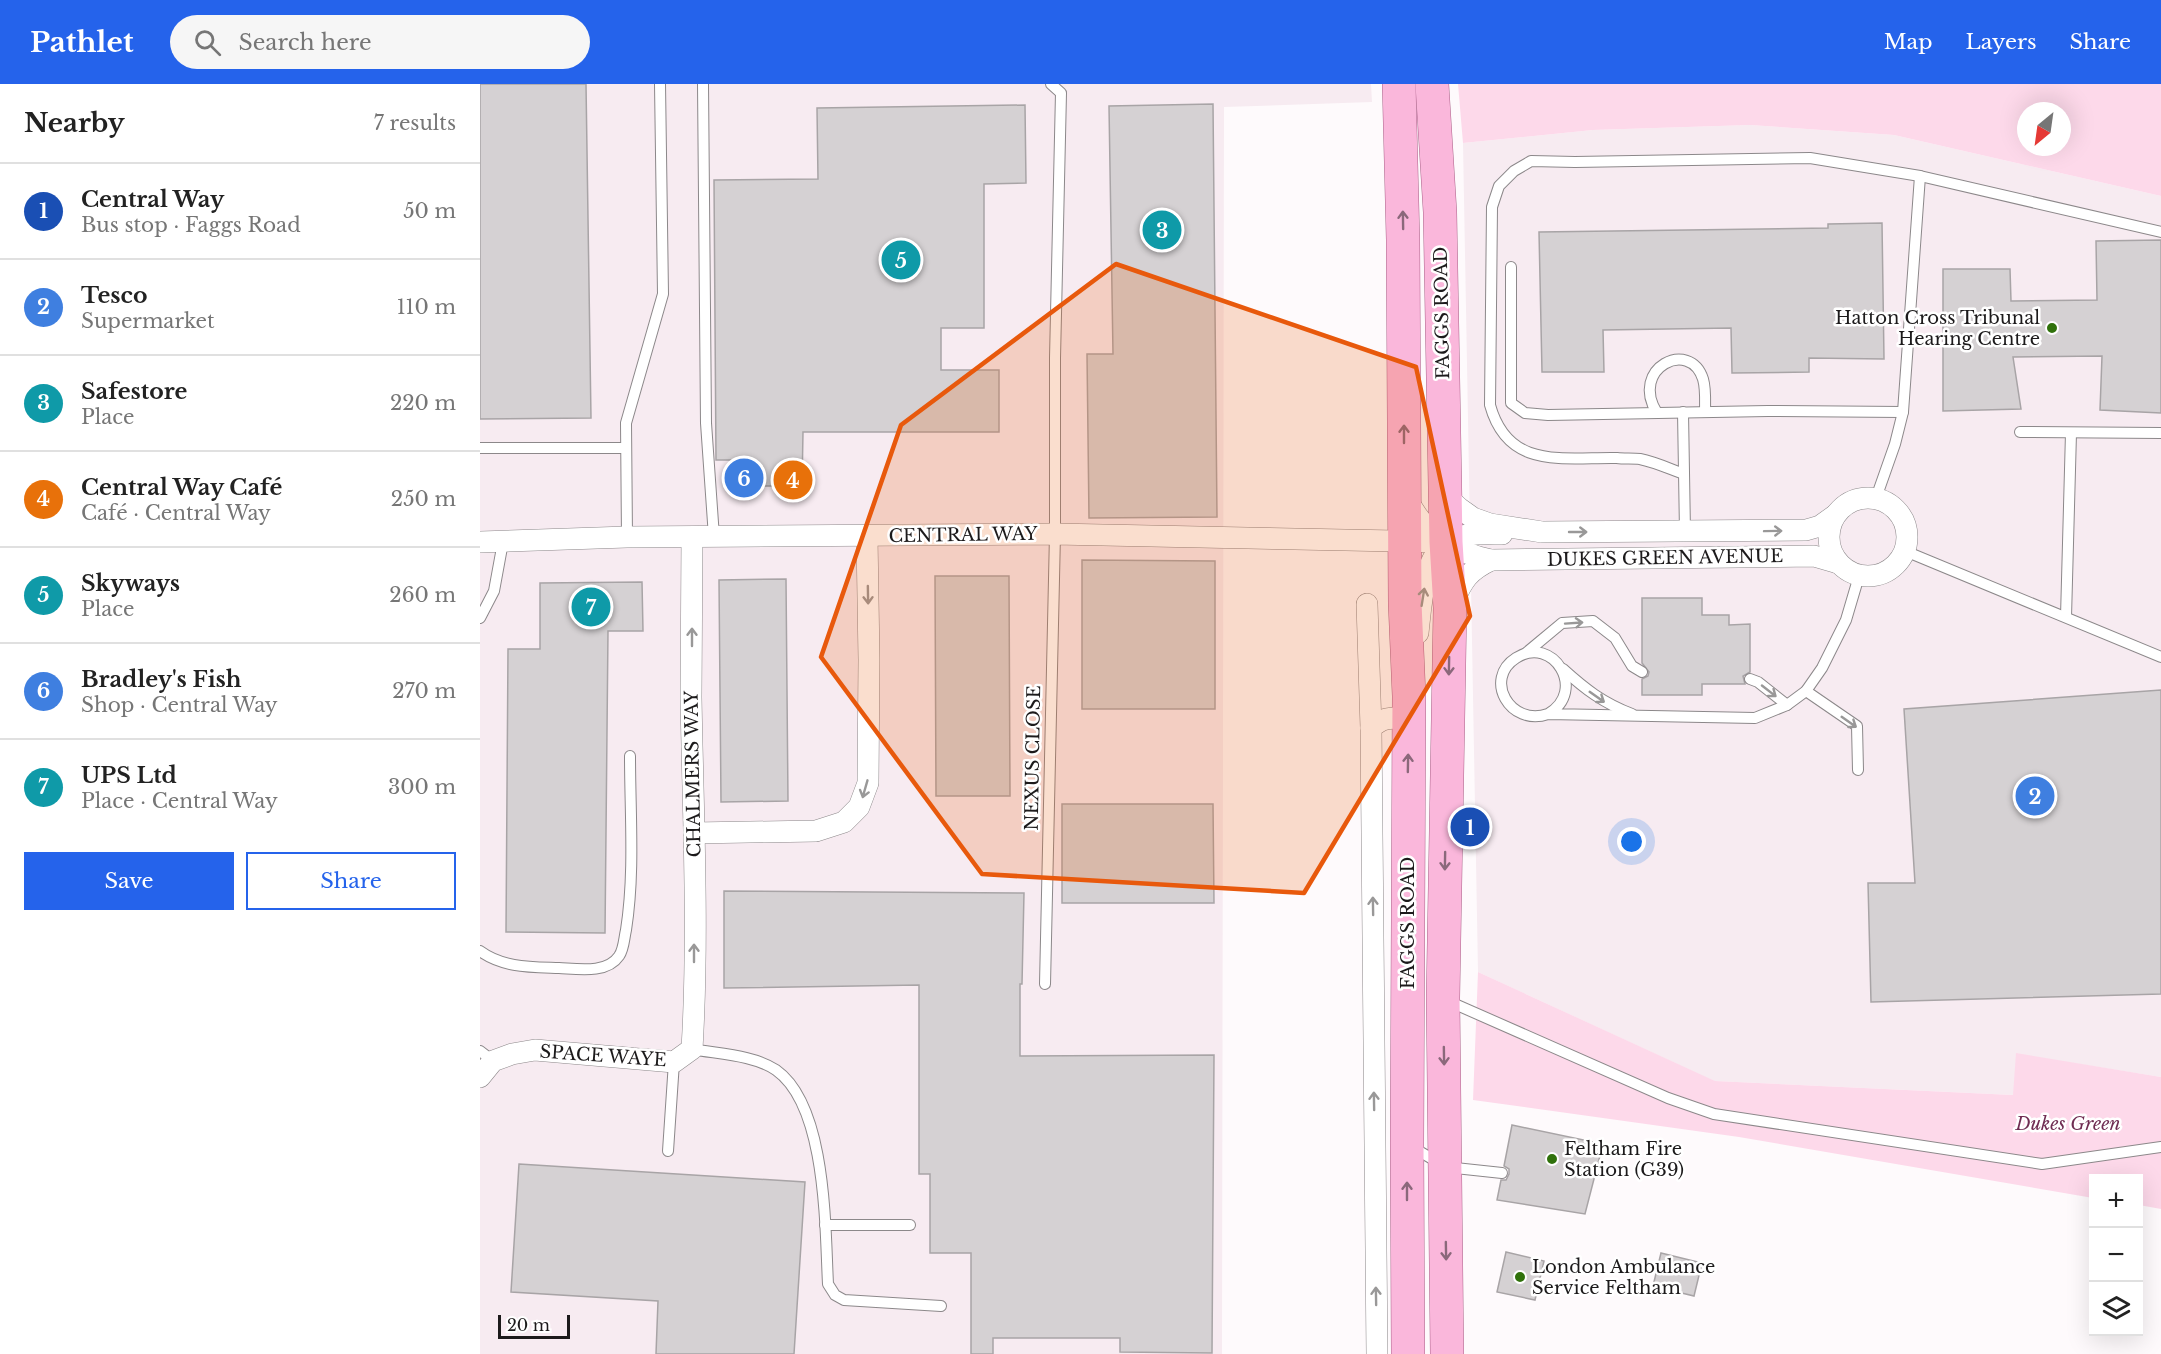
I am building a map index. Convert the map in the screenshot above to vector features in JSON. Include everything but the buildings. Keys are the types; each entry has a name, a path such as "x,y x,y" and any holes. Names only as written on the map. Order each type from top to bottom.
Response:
{"main road":[{"name":"FAGGS ROAD","path":"1399,84 1403,240 1404,492 1425,536 1450,608 1443,998 1447,1354"},
{"name":"FAGGS ROAD","path":"1408,1354 1409,707 1425,536 1446,495 1440,212 1433,100"},
{"path":"1425,536 1429,442 1442,358"}],"street":[{"name":"DUKES GREEN AVENUE","path":"1446,495 1473,518 1490,524 1542,532"},
{"path":"1864,497 1876,498 1888,503 1899,512 1908,537 1900,561 1892,569 1870,577 1859,576 1848,571 1838,563 1833,555 1828,536 1834,516 1852,500 1864,497"},
{"name":"DUKES GREEN AVENUE","path":"1425,536 1461,537 1475,534 1542,532 1806,530 1820,526 1834,516"},
{"name":"CENTRAL WAY","path":"480,542 627,537 1055,534 1425,536"},
{"path":"1425,536 1474,557 1491,560"},
{"name":"CHALMERS WAY","path":"692,537 694,1011"},
{"path":"694,833 816,831 844,822 859,807 868,783 867,537"},
{"name":"DUKES GREEN AVENUE","path":"1491,560 1814,556 1838,563"},
{"name":"FAGGS ROAD","path":"1450,608 1462,581 1475,568 1491,560"},
{"path":"1367,604 1371,728 1377,1354"},
{"path":"1371,728 1379,720 1409,707"},
{"name":"SPACE WAYE","path":"484,1063 512,1054 536,1050 674,1062 692,1049 694,1011"}],"lane":[{"path":"627,537 626,423 663,294 660,84"},
{"path":"703,84 706,412 714,537"},
{"name":"NEXUS CLOSE","path":"1045,984 1055,534 1055,358 1061,93 1052,84"},
{"path":"1684,474 1640,459 1528,454 1509,442 1495,422 1490,405 1492,207 1498,186 1514,171 1531,161 1810,158 1920,176 2161,232"},
{"path":"1876,498 1895,444 1903,412 1920,176"},
{"path":"1511,267 1511,403 1525,413 1548,415 1683,412 1903,412"},
{"path":"1657,413 1651,404 1648,389 1654,374 1666,362 1679,358 1694,364 1703,377 1706,394 1705,412"},
{"path":"1683,412 1685,532"},
{"path":"2020,432 2161,433"},
{"path":"2066,616 2071,434"},
{"path":"480,448 626,448"},
{"path":"480,618 494,591 503,542"},
{"path":"1905,551 2161,657"},
{"path":"1642,672 1632,666 1615,638 1593,621 1562,623 1526,653 1512,661 1503,675 1502,689 1504,698 1513,710 1522,715 1534,717 1548,714 1755,718 1787,705 1806,691 1822,668 1846,620 1859,576"},
{"path":"1526,653 1536,652 1552,657 1583,687 1606,704 1638,717"},
{"path":"1548,714 1559,705 1565,692 1566,679 1562,668"},
{"path":"1750,679 1758,682 1787,705"},
{"path":"1806,691 1857,726 1858,770"},
{"path":"480,951 492,960 522,966 588,970 608,965 619,957 623,947 630,904 630,756"},
{"path":"1443,998 1668,1098 1714,1114 2042,1164 2161,1147"},
{"path":"692,1049 753,1060 775,1069 793,1085 810,1124 820,1167 828,1284 835,1295 844,1300 941,1306"},
{"path":"668,1151 674,1062"},
{"path":"1407,1144 1446,1167 1502,1173"},
{"path":"825,1225 910,1225"}],"highlighted area":[{"path":"1116,264 1416,367 1470,616 1304,893 982,874 821,657 901,425"}],"shaded area":[{"path":"480,84 1371,84 1372,102 1224,107 1222,1354 480,1354"},
{"path":"1750,125 1894,135 2161,196 2161,1077 2017,1054 2014,1095 1714,1081 1478,972 1463,143 1593,130"}],"green space":[{"path":"1458,84 2161,84 2161,196 1894,135 1750,125 1593,130 1463,143"},
{"name":"Dukes Green","path":"1478,972 1715,1081 2013,1095 2016,1053 2161,1077 2161,1209 2143,1206 2143,1174 2089,1174 2089,1197 1739,1137 1473,1100"}],"place":[{"name":"Safestore","path":"1162,230"},
{"name":"Skyways","path":"901,260"},
{"name":"Hatton Cross Tribunal Hearing Centre","path":"2052,328"},
{"name":"Bradley's Fish","path":"744,478"},
{"name":"Central Way Café","path":"793,480"},
{"name":"UPS Ltd","path":"591,607"},
{"name":"Tesco","path":"2035,796"},
{"name":"Central Way","path":"1470,827"},
{"name":"Feltham Fire Station (G39)","path":"1552,1159"},
{"name":"London Ambulance Service Feltham","path":"1520,1277"}]}
